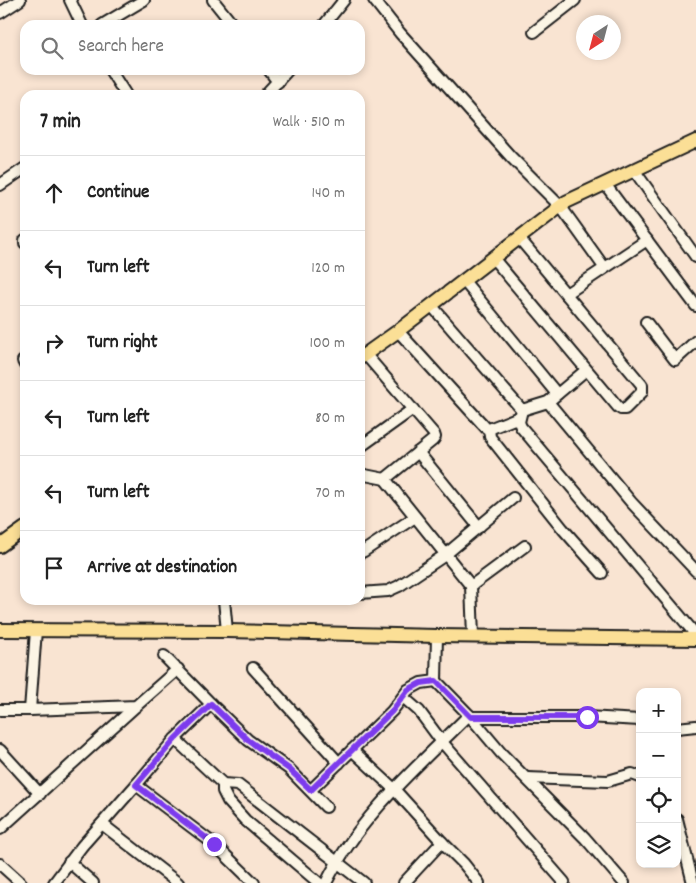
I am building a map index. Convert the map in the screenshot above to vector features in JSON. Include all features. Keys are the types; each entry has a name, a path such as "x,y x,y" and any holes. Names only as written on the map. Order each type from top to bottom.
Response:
{"main road":[{"path":"365,355 566,202 696,141"},
{"path":"2,540 20,531"},
{"path":"0,630 227,631 438,636 696,637"}],"street":[{"path":"0,12 20,0"},
{"path":"70,0 80,20"},
{"path":"110,20 144,0"},
{"path":"213,0 229,20"},
{"path":"328,20 344,0"},
{"path":"374,0 511,157 560,206 604,267"},
{"path":"534,32 575,0"},
{"path":"113,75 123,90"},
{"path":"273,75 278,82"},
{"path":"270,90 284,75"},
{"path":"634,170 696,257"},
{"path":"0,185 20,171"},
{"path":"605,184 696,306"},
{"path":"493,258 586,370 621,409 625,409 642,392 642,385 519,238"},
{"path":"566,294 647,240"},
{"path":"464,281 557,394"},
{"path":"431,305 520,413 519,422 521,427 696,637"},
{"path":"646,322 675,360 696,341"},
{"path":"398,331 486,428 489,429"},
{"path":"365,358 413,409 435,437 385,479"},
{"path":"489,429 520,413 548,402 586,370"},
{"path":"548,402 631,502 696,571"},
{"path":"365,443 413,409"},
{"path":"489,429 490,437 563,529 602,574"},
{"path":"418,452 479,527"},
{"path":"365,475 385,479 472,586 473,636"},
{"path":"365,593 388,591 399,586 445,555 513,498"},
{"path":"365,551 415,517"},
{"path":"472,586 526,546"},
{"path":"224,605 227,631"},
{"path":"30,710 36,630"},
{"path":"438,636 436,681 502,753 585,838 624,883"},
{"path":"164,656 248,740 289,769 326,807"},
{"path":"311,790 392,711 408,690 421,683 436,667"},
{"path":"253,668 339,763"},
{"path":"0,829 178,670"},
{"path":"421,683 436,681"},
{"path":"403,697 419,711 442,742 564,882 562,883"},
{"path":"54,883 175,739 211,704"},
{"path":"0,710 136,706"},
{"path":"326,883 359,830 394,789 470,716 587,717 636,720"},
{"path":"681,728 696,726"},
{"path":"175,739 224,784 238,785 364,883"},
{"path":"0,750 40,794"},
{"path":"352,750 394,789 464,864 479,883"},
{"path":"526,778 608,781 632,774 636,776"},
{"path":"224,784 223,791 228,801 245,820 319,883"},
{"path":"136,785 214,844 254,883"},
{"path":"678,823 693,883"},
{"path":"102,824 178,883"},
{"path":"404,883 442,842"},
{"path":"70,862 93,883"},
{"path":"2,869 22,883"}],"route":[{"path":"214,844 136,785 175,739 211,704 248,740 289,769 311,790 369,735 392,711 408,690 421,683 436,681 471,717 587,717"}]}
